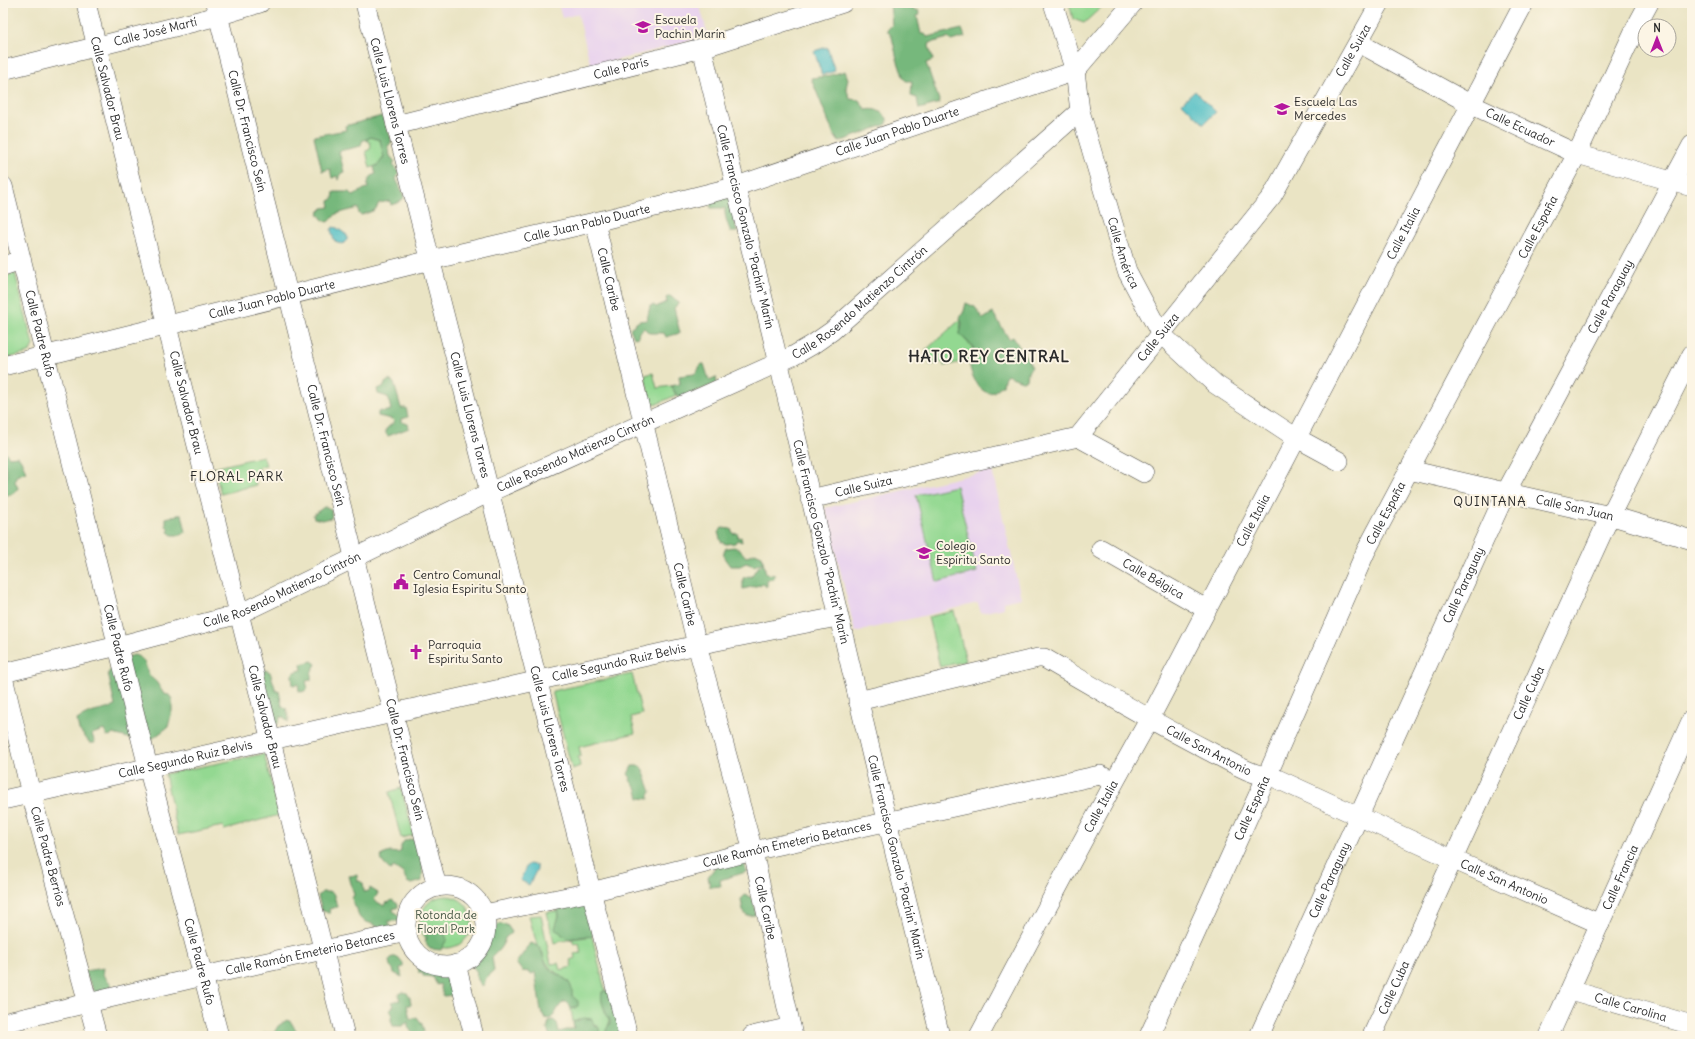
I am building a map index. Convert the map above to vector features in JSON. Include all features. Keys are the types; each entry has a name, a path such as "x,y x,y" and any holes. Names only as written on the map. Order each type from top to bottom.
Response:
{"street":[{"name":"Calle Salvador Brau","path":"86,3 168,325 270,740 345,1036"},
{"name":"Calle José Martí","path":"3,70 97,46 217,10 260,3"},
{"name":"Calle Luis Llorens Torres","path":"365,3 628,1036"},
{"name":"Calle París","path":"396,125 702,48 843,3"},
{"name":"Calle América","path":"1053,3 1075,71 1080,111 1127,272 1160,333 1215,384 1295,437 1339,461"},
{"path":"1075,71 1133,3"},
{"name":"Calle Suiza","path":"810,499 1078,437 1160,333 1272,196 1359,43 1380,3"},
{"name":"Calle Italia","path":"979,1036 1114,782 1149,720 1295,437 1524,3"},
{"name":"Calle España","path":"1149,1036 1366,551 1578,154 1636,27 1649,3"},
{"name":"Calle Dr. Francisco Seín","path":"217,10 437,887"},
{"name":"Calle Ecuador","path":"1359,43 1470,104 1578,154 1692,187"},
{"name":"Calle Francisco Gonzalo \"Pachín\" Marín","path":"702,48 734,187 940,1036"},
{"name":"Calle Juan Pablo Duarte","path":"3,366 734,187 1075,71"},
{"name":"Calle Rosendo Matienzo Cintrón","path":"3,673 118,646 239,614 355,559 490,492 778,364 812,345 832,331 1080,111"},
{"name":"Calle Paraguay","path":"1259,1036 1357,816 1506,492 1692,145"},
{"name":"Calle Padre Rufo","path":"3,186 148,767 219,1036"},
{"name":"Calle Caribe","path":"595,222 697,645 753,851 792,1032"},
{"path":"3,266 21,260"},
{"name":"Calle Cuba","path":"1372,1036 1610,516 1692,354"},
{"path":"1078,437 1144,473"},
{"name":"Calle San Juan","path":"1409,470 1610,516 1692,540"},
{"name":"Calle Bélgica","path":"1101,549 1206,609"},
{"name":"Calle Segundo Ruiz Belvis","path":"3,800 697,645 838,617"},
{"name":"Calle San Antonio","path":"858,701 1038,658 1044,658 1149,720 1236,765 1265,777 1273,777 1452,859 1600,924"},
{"name":"Calle Padre Berríos","path":"3,677 31,794 89,1004 96,1036"},
{"name":"Calle Francia","path":"1549,1036 1692,719"},
{"name":"Calle Ramón Emeterio Betances","path":"484,914 591,892 753,851 1100,776 1114,782"},
{"path":"449,886 460,889 471,894 479,903 484,914 486,926 484,939 478,950 468,959 456,964 444,965 432,963 421,957 412,948 406,924 408,911 415,900 425,892 437,887 449,886"},
{"name":"Calle Ramón Emeterio Betances","path":"3,1023 203,976 407,932"},
{"path":"456,964 474,1036"},
{"name":"Calle Carolina","path":"1570,990 1692,1024"},
{"path":"752,1036 792,1032"}],"shaded area":[{"name":"Escuela Pachin Marín","path":"558,3 699,3 708,36 591,67 578,14 562,18"},
{"name":"Colegio Espíritu Santo","path":"992,470 1021,598 1003,602 1004,608 981,613 978,603 855,632 825,508"}],"green space":[{"path":"890,3 913,3 914,11 918,10 920,15 917,16 921,34 925,34 927,37 962,29 965,37 951,41 948,38 930,43 929,46 933,60 926,63 940,103 919,109 917,98 911,96 912,81 906,81 904,79 897,59 892,37 887,30 892,25"},
{"path":"1069,3 1106,3 1084,23 1073,19"},
{"path":"845,71 848,79 846,88 850,99 859,100 866,110 873,109 880,112 887,118 887,124 839,142 834,135 811,78 828,76"},
{"path":"382,116 391,138 391,143 388,146 390,156 395,162 393,165 399,173 396,179 404,198 391,205 390,201 379,203 375,210 362,215 359,214 358,208 336,214 330,221 327,222 322,219 318,213 323,208 330,207 329,201 333,199 334,192 349,192 353,196 368,188 369,179 376,174 374,167 378,165 384,157 380,140 371,137 362,141 361,146 339,151 344,172 341,173 339,180 337,176 332,178 330,169 322,171 314,136 346,130 345,126"},
{"path":"371,137 380,140 384,157 378,165 370,168 366,151 371,147 370,142 366,140"},
{"path":"727,197 730,199 737,232 731,232 726,217 725,208 711,208 709,201"},
{"path":"15,273 33,345 29,353 3,359 3,277"},
{"path":"669,296 679,303 674,308 680,333 666,337 664,333 649,333 644,328 639,332 638,337 634,338 630,328 639,321 647,320 650,306 654,305 656,307 667,302 666,298"},
{"path":"966,303 975,307 983,319 993,313 1009,339 1013,337 1032,367 1028,372 1027,380 1022,381 1007,375 1004,379 1003,385 988,393 980,388 976,383 970,366 970,360 974,354 974,350 960,334 962,324 960,318"},
{"path":"961,319 960,334 972,347 975,361 967,364 966,361 944,366 943,362 930,365 926,350"},
{"path":"702,364 704,364 709,380 716,377 717,383 681,398 678,397 671,386 680,384 679,376 694,374"},
{"path":"653,373 657,388 671,386 676,395 657,404 650,402 645,375"},
{"path":"389,380 394,383 401,408 406,408 408,417 402,419 402,422 408,424 409,428 388,436 386,434 386,429 394,421 392,419 378,416 378,412 391,410 388,397 378,394 377,389 384,387 385,383"},
{"path":"3,449 9,457 18,456 26,472 16,476 15,482 18,488 15,492 10,495 3,496 3,484 6,482 4,477 7,476 5,465 3,465"},
{"path":"263,456 266,465 258,467 260,474 253,476 256,485 221,494 214,468"},
{"path":"956,486 977,572 937,582 916,495"},
{"path":"324,507 331,510 331,518 322,520 314,518 313,515"},
{"path":"182,514 186,532 180,535 172,535 168,532 169,529 166,526 166,518"},
{"path":"722,528 731,529 733,534 737,533 738,538 741,537 742,542 737,540 735,543 726,544 721,542 718,532"},
{"path":"734,547 739,549 746,557 755,553 762,556 766,574 775,575 774,578 767,580 766,587 764,584 743,589 743,578 749,576 751,577 763,562 754,566 746,563 740,566 730,566 724,557 724,553 726,548"},
{"path":"954,611 966,661 940,667 928,617"},
{"path":"134,655 144,661 150,676 164,694 169,695 172,699 172,711 168,727 147,743 113,734 107,737 104,730 92,734 95,743 90,743 79,730 77,720 87,714 115,706 108,673 119,660"},
{"path":"312,661 316,664 311,673 311,680 306,681 308,689 302,692 299,691 298,684 293,685 292,675 294,672 302,670 301,664"},
{"path":"263,669 270,672 276,691 279,691 282,706 286,708 289,718 288,722 284,717 280,717 279,722 276,725 259,672"},
{"path":"632,674 642,714 631,717 635,733 579,747 581,756 578,757 580,766 572,769 552,691"},
{"path":"264,754 279,815 224,830 223,826 178,835 165,774"},
{"path":"632,766 640,766 643,770 651,792 649,799 639,798 637,790 628,774"},
{"path":"401,788 414,835 401,838 389,792"},
{"path":"409,839 416,840 423,863 422,881 412,884 407,882 403,873 394,867 390,870 381,859 382,855 390,852 398,853 401,851 401,846 404,841"},
{"path":"744,860 746,872 720,880 721,886 710,887 708,877 716,866"},
{"path":"357,875 357,880 363,883 364,892 369,891 370,888 378,893 374,900 384,906 387,902 388,903 392,900 398,904 398,907 393,909 393,911 398,914 402,921 388,921 394,933 363,920 359,916 357,908 354,907 352,898 354,895 349,876"},
{"path":"322,892 331,892 334,895 337,907 329,909 330,914 322,911 318,896"},
{"path":"745,895 750,897 754,902 755,915 747,916 743,911 741,899"},
{"name":"Rotonda de Floral Park","path":"441,896 451,896 465,903 472,917 472,927 465,941 451,948 441,948 431,944 424,937 420,927 420,917 424,907 431,900"},
{"path":"584,899 593,935 591,937 587,936 568,939 555,928 559,916 558,908"},
{"path":"558,911 558,924 560,930 572,939 554,943 547,912"},
{"path":"541,915 551,964 558,963 560,970 572,967 570,960 575,958 574,954 581,953 579,943 574,944 572,939 592,936 605,990 602,992 602,999 609,1021 606,1032 608,1036 600,1036 598,1026 581,1019 573,1022 571,1009 576,1008 571,987 568,981 551,969 543,958 543,953 537,945 529,916"},
{"path":"500,924 507,925 512,932 505,938 502,946 492,957 494,971 486,978 484,985 481,985 476,976 477,972 465,957 473,949 476,940 487,933 490,935 492,926"},
{"path":"434,927 443,931 447,939 441,950 430,949 425,941 427,939 426,934 428,929"},
{"path":"531,943 539,947 548,967 568,981 572,990 572,996 578,1001 578,1006 571,1009 568,1002 564,1002 550,1019 545,1018 541,1011 535,972 532,974 522,971 516,963"},
{"path":"426,956 432,958 434,967 449,969 446,981 451,979 455,995 443,996 440,984 437,985 433,977 423,976 423,973 419,973 418,962"},
{"path":"392,957 398,957 403,963 403,967 400,968 402,977 394,973 390,966 389,961"},
{"path":"104,968 103,975 112,985 108,987 109,990 97,997 84,971"},
{"path":"611,989 631,1036 607,1036 606,1030 610,1023 609,1018 606,1016 602,1002 602,992"},
{"path":"403,992 407,993 410,998 411,1005 407,1005 410,1019 417,1017 422,1024 424,1032 417,1035 413,1034 408,1027 408,1022 402,1026 393,1026 391,1020 392,1013 390,1011 394,1005 392,1002 400,1000 398,994"},
{"path":"584,1018 592,1019 594,1025 599,1028 600,1036 550,1036 547,1029 549,1021 553,1020 557,1023 559,1032 574,1028 573,1022"},
{"path":"287,1020 291,1022 299,1036 260,1036 265,1033 274,1033 278,1026"}],"water":[{"path":"827,47 835,71 822,75 814,51"},
{"path":"1195,91 1216,112 1204,124 1182,103"},
{"path":"333,227 347,235 347,240 343,244 337,243 334,240 331,230"},
{"path":"530,864 537,866 537,869 529,885 520,880 527,865"}],"place":[{"name":"Escuela Pachin Marín","path":"643,27"},
{"name":"Escuela Las Mercedes","path":"1282,109"},
{"name":"Colegio Espíritu Santo","path":"924,553"},
{"name":"Centro Comunal Iglesia Espiritu Santo","path":"401,582"},
{"name":"Parroquia Espiritu Santo","path":"416,652"}],"district":[{"name":"HATO REY CENTRAL","path":"989,356"},
{"name":"FLORAL PARK","path":"237,476"},
{"name":"QUINTANA","path":"1490,501"}]}
